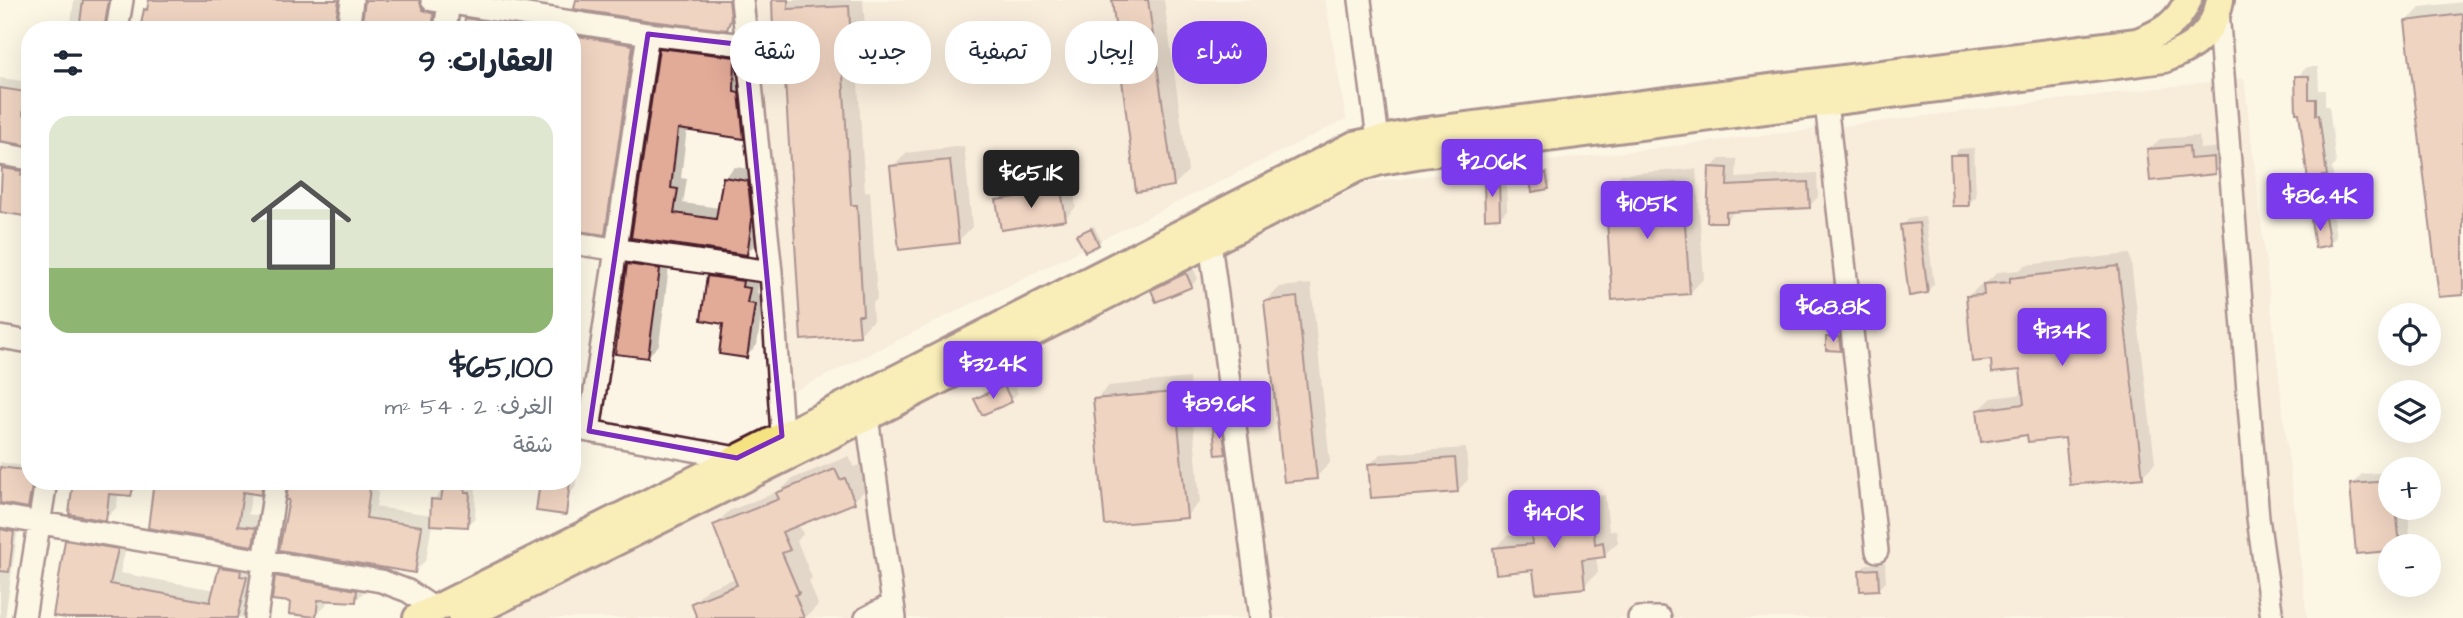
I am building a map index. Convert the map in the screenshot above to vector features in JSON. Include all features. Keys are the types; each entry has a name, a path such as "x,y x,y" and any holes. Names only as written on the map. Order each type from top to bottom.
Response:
{"main road":[{"path":"426,613 783,446 1334,153 1378,139 2137,43 2167,29 2180,17 2188,1 2219,5 2207,33 2194,46 2164,59 1381,161 1336,176 867,417 783,446"},
{"path":"462,618 747,464"}],"street":[{"path":"118,21 122,0"},
{"path":"349,21 352,0"},
{"path":"742,0 743,21"},
{"path":"1360,0 1378,139"},
{"path":"444,21 441,2 577,21"},
{"path":"2219,5 2258,518 2272,618"},
{"path":"581,22 648,34 730,43"},
{"path":"648,34 615,250 581,429 747,464"},
{"path":"749,84 771,272 783,446"},
{"path":"1826,103 1877,551"},
{"path":"0,154 21,158"},
{"path":"1210,243 1261,618"},
{"path":"581,244 771,272"},
{"path":"0,337 21,340"},
{"path":"866,618 894,611 867,417"},
{"path":"24,618 44,490"},
{"path":"256,618 274,490"},
{"path":"0,516 390,583 408,591 426,613"},
{"path":"1639,618 1660,618"}],"highlighted area":[{"path":"648,34 745,45 782,436 737,458 589,431"}],"shaded area":[{"path":"755,0 1325,0 1346,119 792,392 763,84 820,84 820,21 757,21"},
{"path":"2244,78 2307,618 490,618 1366,183"}],"building":[{"path":"83,0 109,0 106,21 80,21"},
{"path":"149,0 339,0 336,21 142,21 144,9 147,10"},
{"path":"365,0 419,0 423,10 434,14 433,21 362,21"},
{"path":"576,0 729,0 731,18 727,30 574,9"},
{"path":"772,0 788,0 788,9 849,6 850,21 834,21 834,84 844,84 851,205 857,205 863,315 858,315 860,336 801,340 785,84 820,84 820,21 773,21"},
{"path":"1112,0 1148,0 1151,21 1115,21"},
{"path":"2463,14 2463,295 2439,297 2405,21"},
{"path":"581,36 633,45 605,235 581,231"},
{"path":"659,48 730,56 730,84 734,84 734,92 739,93 744,139 678,129 671,188 678,189 674,213 716,219 723,177 748,181 752,220 747,255 631,238"},
{"path":"1158,72 1174,186 1136,192 1122,84 1158,84"},
{"path":"2295,76 2309,76 2309,99 2316,99 2316,115 2319,115 2327,176 2322,176 2327,209 2312,211 2299,113 2296,113"},
{"path":"0,88 21,91 21,144 0,141"},
{"path":"2189,146 2190,159 2214,157 2215,174 2150,181 2147,149"},
{"path":"1950,155 1967,155 1969,206 1952,206"},
{"path":"950,160 959,243 899,250 890,166"},
{"path":"1709,167 1728,168 1727,186 1808,182 1810,208 1726,212 1726,222 1707,222"},
{"path":"2,168 21,171 21,216 0,212"},
{"path":"1546,173 1549,189 1532,192 1529,176"},
{"path":"1499,180 1500,218 1485,219 1484,181"},
{"path":"1682,183 1690,294 1612,300 1605,188"},
{"path":"1061,190 1066,220 1001,230 996,200"},
{"path":"2325,217 2330,245 2315,248 2311,220"},
{"path":"1919,223 1928,293 1909,296 1900,225"},
{"path":"1091,228 1099,245 1085,252 1076,235"},
{"path":"627,264 660,269 648,358 615,354"},
{"path":"2118,266 2143,478 2070,485 2065,438 2028,442 2027,435 1981,442 1977,410 2024,404 2020,370 1992,373 1991,360 1972,362 1966,296 1984,295 1983,284 2010,282 2010,278"},
{"path":"1186,273 1192,287 1156,302 1151,290"},
{"path":"707,276 743,281 742,287 750,288 747,303 755,304 747,358 719,354 723,324 701,320"},
{"path":"1297,297 1317,479 1284,482 1264,301"},
{"path":"1826,337 1839,337 1841,351 1826,350"},
{"path":"1004,386 1012,402 982,415 974,399"},
{"path":"1175,392 1187,518 1105,525 1093,399"},
{"path":"1222,426 1226,454 1216,455 1213,427"},
{"path":"1455,458 1458,492 1371,498 1368,464"},
{"path":"0,467 21,470 21,490 31,490 28,508 0,503"},
{"path":"835,469 840,480 845,478 855,503 782,532 790,550 782,553 799,593 795,595 804,618 697,618 691,603 737,585 713,525 779,499 776,493"},
{"path":"2378,482 2378,520 2397,520 2399,534 2378,534 2378,552 2356,554 2350,484"},
{"path":"72,490 133,490 131,496 109,494 106,521 69,514"},
{"path":"153,490 262,490 261,495 243,492 238,526 256,528 253,546 148,528"},
{"path":"288,490 370,490 366,518 422,526 415,573 279,550 289,500 286,500"},
{"path":"443,490 470,492 468,527 430,525 431,499 441,500"},
{"path":"539,490 569,490 566,515 536,511"},
{"path":"1592,508 1595,544 1603,542 1605,557 1582,560 1585,588 1536,593 1533,570 1496,574 1493,548 1532,544 1529,514"},
{"path":"0,529 14,532 9,572 0,571"},
{"path":"65,540 118,549 110,584 210,602 219,567 241,570 240,576 247,577 237,618 53,616"},
{"path":"1878,569 1879,590 1860,591 1859,570"},
{"path":"275,576 357,590 356,602 318,600 316,617 289,614 290,602 272,600"}]}
